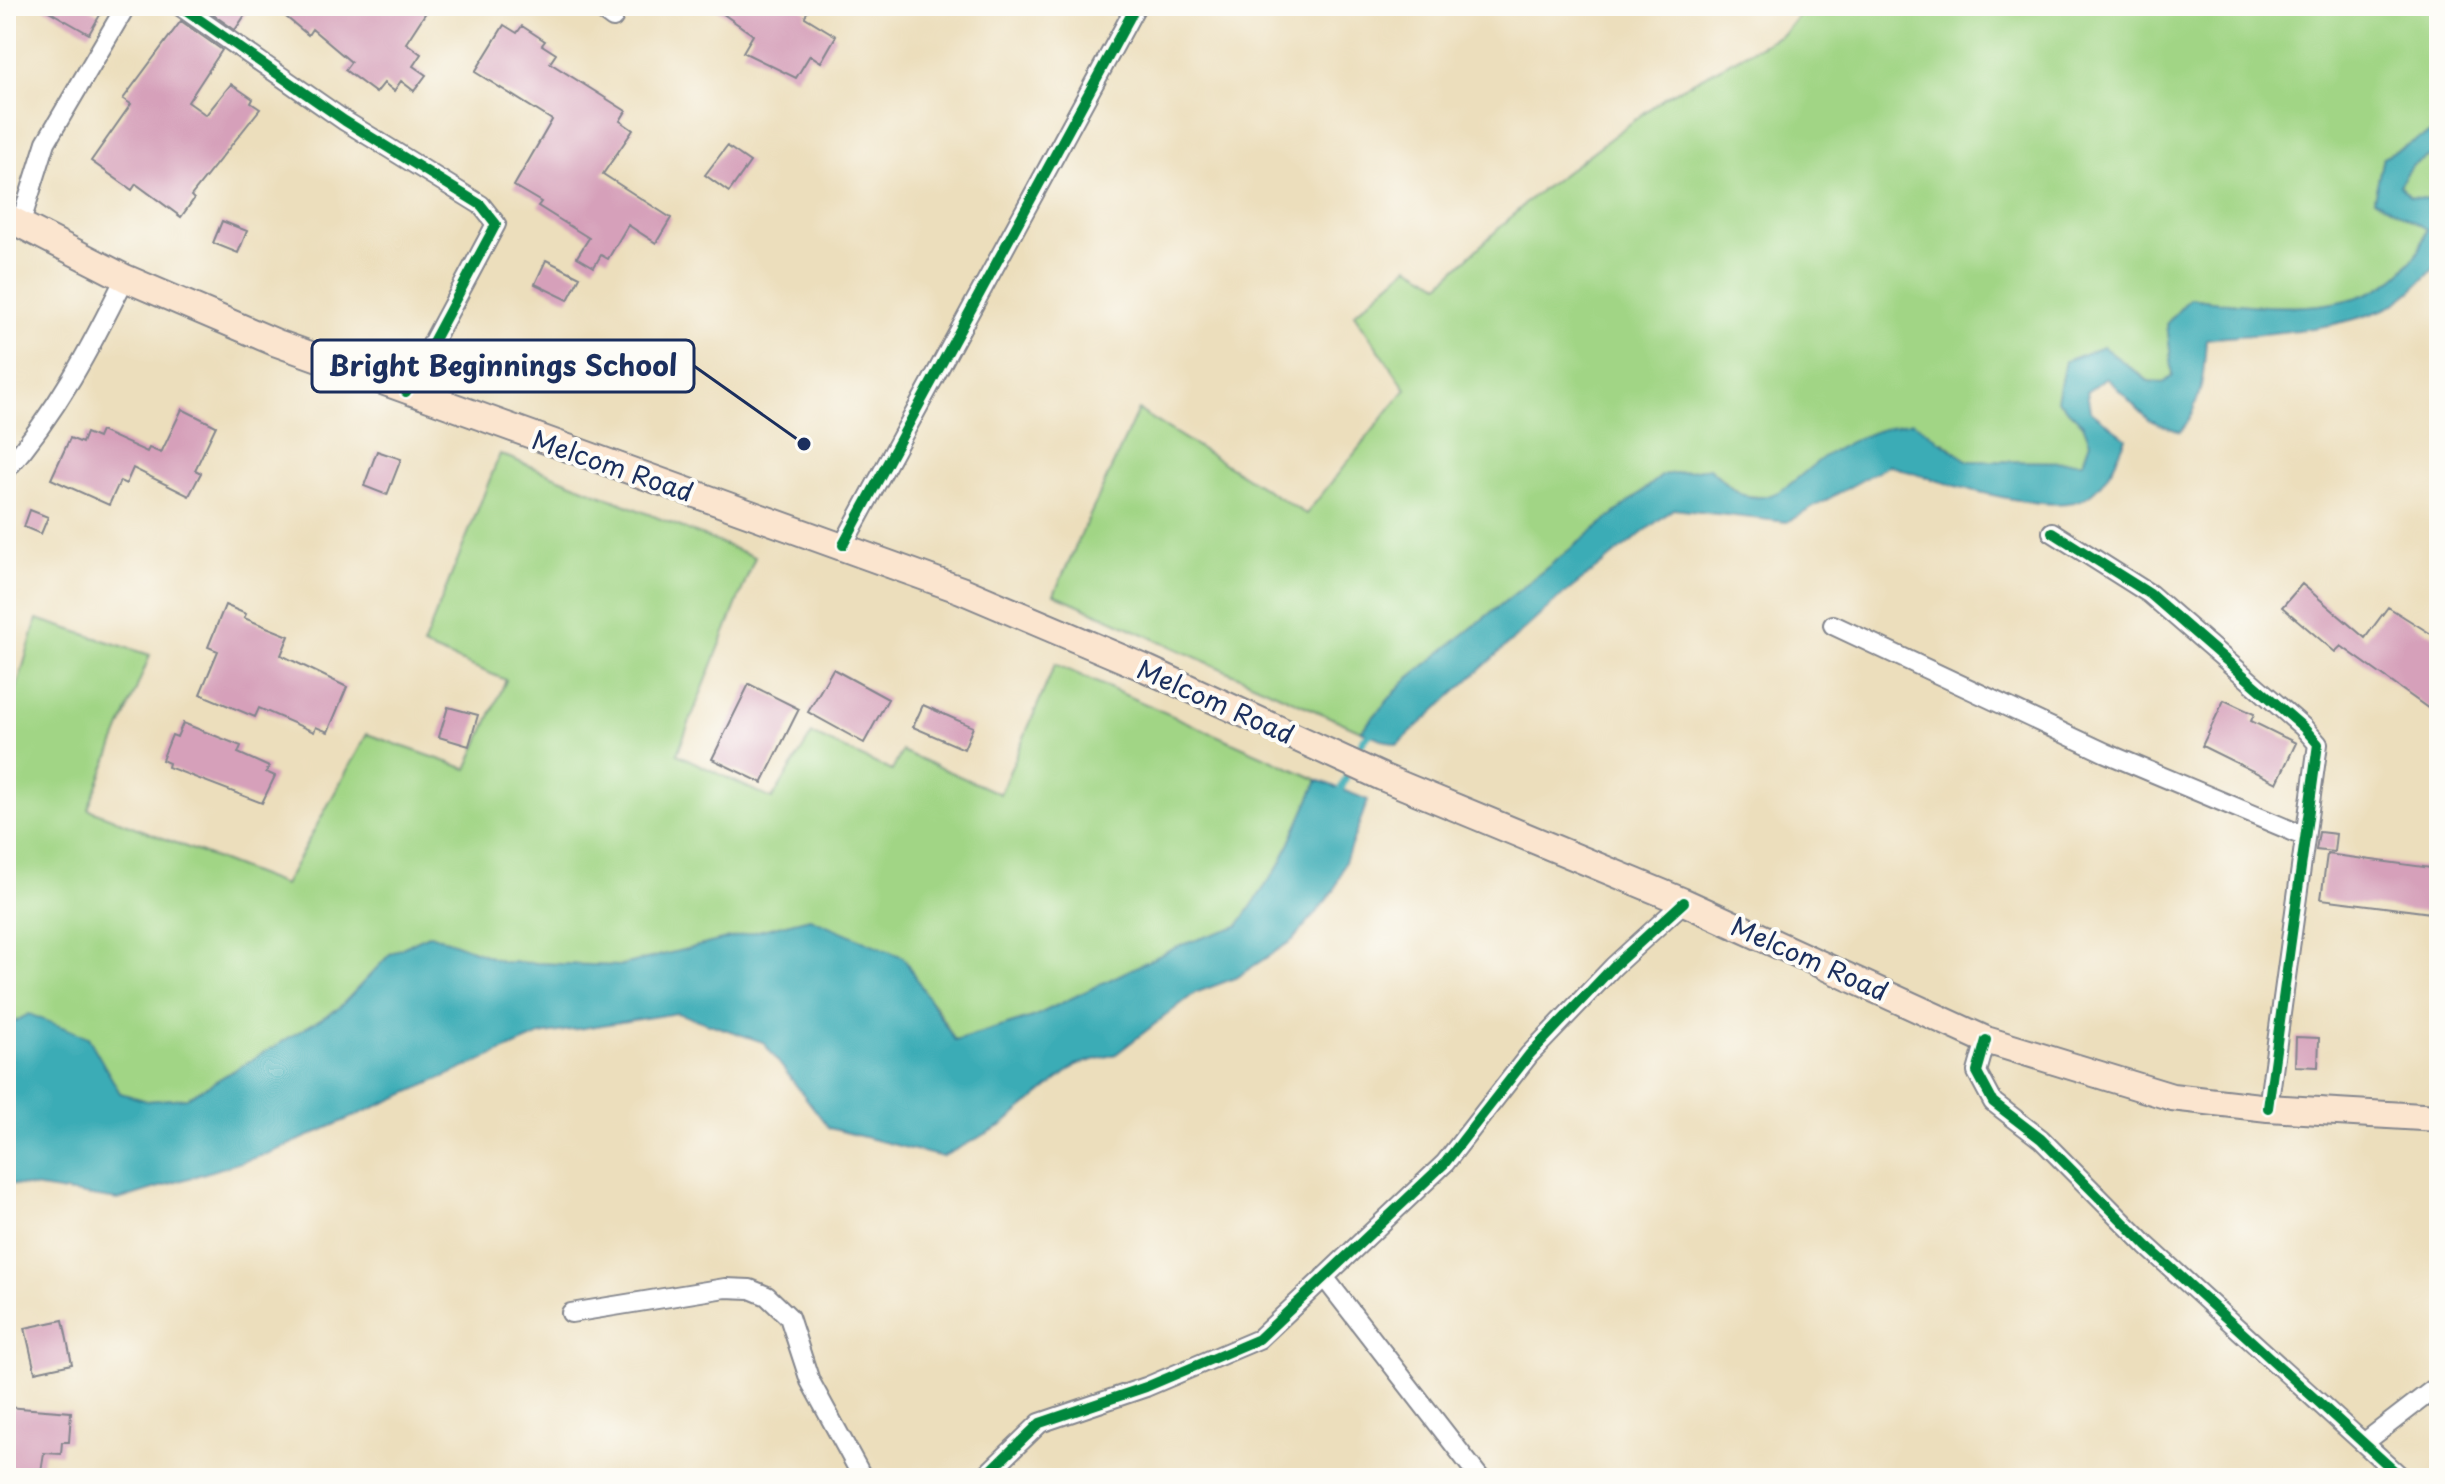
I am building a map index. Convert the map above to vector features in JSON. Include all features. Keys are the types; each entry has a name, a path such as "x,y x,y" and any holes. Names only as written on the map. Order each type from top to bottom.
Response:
{"main road":[{"name":"Melcom Road","path":"13,221 125,278 277,343 961,590 1147,669 1382,777 1684,902 1986,1040 2172,1097 2268,1108 2439,1118"}],"street":[{"path":"13,221 46,142 126,6"},
{"path":"180,6 345,121 481,205 496,224 406,392"},
{"path":"597,6 613,18"},
{"path":"843,545 1136,6"},
{"path":"6,470 36,436 84,362 125,278"},
{"path":"2052,532 2150,594 2313,737 2319,752 2304,836 2268,1108"},
{"path":"1833,625 2106,753 2304,836"},
{"path":"983,1478 1040,1423 1146,1387 1259,1339 1445,1163 1529,1055 1614,966 1684,902"},
{"path":"1986,1040 1977,1072 1993,1102 2041,1139 2147,1246 2402,1478"},
{"path":"1324,1277 1474,1475"},
{"path":"571,1313 725,1288 750,1289 767,1296 789,1317 810,1381 863,1478"},
{"path":"2365,1442 2439,1385"}],"green space":[{"path":"1806,6 2439,6 2439,129 2383,157 2374,199 2427,229 2412,260 2389,282 2360,296 2327,304 2292,307 2190,298 2167,323 2173,376 2163,383 2149,381 2103,347 2057,400 2083,424 2090,442 2083,462 1967,461 1944,442 1826,456 1769,498 1741,495 1709,468 1663,475 1404,682 1361,731 1054,594 1138,410 1306,514 1406,389 1354,314 1409,266 1440,284 1530,199 1665,97 1784,33"},
{"path":"2439,151 2439,200 2410,197 2398,185 2413,165"},
{"path":"500,454 755,557 677,754 772,799 812,734 892,771 902,751 1000,794 1055,664 1318,780 1281,863 1238,926 1181,946 1033,1017 955,1041 934,1004 810,918 619,966 503,962 430,934 390,954 339,1008 187,1098 147,1101 120,1093 87,1037 30,1015 6,1026 6,725 37,619 150,655 88,809 284,885 367,734 467,769 506,680 423,646"}],"water":[{"path":"2439,129 2439,151 2413,165 2399,185 2410,197 2439,200 2439,263 2427,276 2398,301 2361,317 2295,330 2206,339 2203,376 2197,399 2180,432 2149,420 2106,377 2087,392 2090,410 2126,438 2107,476 2084,498 2055,504 2008,498 1955,486 1889,465 1787,522 1673,509 1559,598 1397,745 1361,731 1404,682 1663,475 1709,468 1743,495 1768,496 1788,486 1847,443 1879,430 1913,422 1968,461 2083,462 2090,442 2083,424 2057,400 2065,361 2103,347 2148,381 2163,383 2173,376 2167,323 2190,298 2291,307 2327,304 2360,296 2389,282 2412,260 2427,229 2374,199 2383,157"},
{"path":"1318,780 1368,800 1334,891 1293,940 1235,978 1195,993 1116,1054 1076,1065 1001,1126 942,1157 829,1128 763,1042 677,1013 540,1035 270,1153 118,1200 6,1183 6,1026 29,1014 88,1037 120,1093 147,1101 187,1098 339,1008 390,954 430,934 503,962 619,966 810,918 903,957 955,1041 1033,1017 1181,945 1238,926 1281,863"}],"building":[{"path":"40,6 84,6 100,15 89,34"},
{"path":"201,6 251,6 235,30"},
{"path":"293,6 430,6 406,43 421,54 413,66 426,75 414,91 401,81 394,91 384,83 376,93 345,70 351,62 312,29 308,35 285,16"},
{"path":"712,6 797,6 807,12 805,17 836,36 821,62 810,55 796,78 743,52 753,35"},
{"path":"181,21 222,50 188,102 206,115 231,84 253,99 251,103 260,109 191,196 194,199 181,217 136,184 132,190 91,161 131,104 123,99"},
{"path":"504,25 517,33 522,26 545,41 542,45 556,54 550,63 626,111 620,121 633,130 603,174 671,218 656,243 628,225 608,259 601,255 594,267 577,257 589,238 538,206 541,202 514,186 552,120 475,72"},
{"path":"727,146 750,162 729,192 705,175"},
{"path":"222,221 247,231 238,253 213,243"},
{"path":"546,260 580,277 568,300 535,284"},
{"path":"182,409 216,426 195,470 201,473 189,496 133,468 126,484 120,481 109,505 51,479 70,438 82,443 86,433 98,438 101,431 147,452 149,448 161,453"},
{"path":"377,451 401,459 387,495 364,486"},
{"path":"30,510 48,517 41,534 24,527"},
{"path":"2302,584 2365,638 2388,607 2439,639 2439,716 2341,646 2335,652 2282,607"},
{"path":"225,605 246,614 244,618 289,636 281,655 347,687 328,732 316,727 314,732 259,708 255,717 200,694 218,651 208,647"},
{"path":"833,669 888,699 864,743 808,712"},
{"path":"749,684 799,709 762,783 712,759"},
{"path":"2224,700 2254,714 2251,721 2296,743 2277,783 2202,746"},
{"path":"923,705 973,727 964,749 913,727"},
{"path":"448,707 478,715 469,746 439,737"},
{"path":"183,723 241,746 238,753 269,767 266,772 275,776 262,803 168,767 169,763 162,760 172,735 177,737"},
{"path":"2319,832 2336,834 2334,852 2316,850"},
{"path":"2327,854 2439,869 2439,914 2321,899"},
{"path":"2296,1037 2319,1038 2318,1067 2295,1066"},
{"path":"63,1320 72,1364 35,1372 25,1328"},
{"path":"6,1407 71,1412 69,1442 62,1442 61,1454 44,1453 40,1478 6,1478"}],"waterway":[{"path":"1355,758 1364,739 1375,730"},
{"path":"1337,798 1350,769"}],"cycle path":[{"path":"180,6 345,121 481,205 496,224 406,392"},
{"path":"843,545 1136,6"},
{"path":"2052,532 2150,594 2303,727 2318,744 2268,1108"},
{"path":"983,1478 1040,1423 1146,1387 1259,1339 1445,1163 1529,1055 1614,966 1684,902"},
{"path":"1986,1040 1977,1072 1993,1102 2041,1139 2147,1246 2402,1478"}],"place":[{"name":"Bright Beginnings School","path":"804,444"}]}
